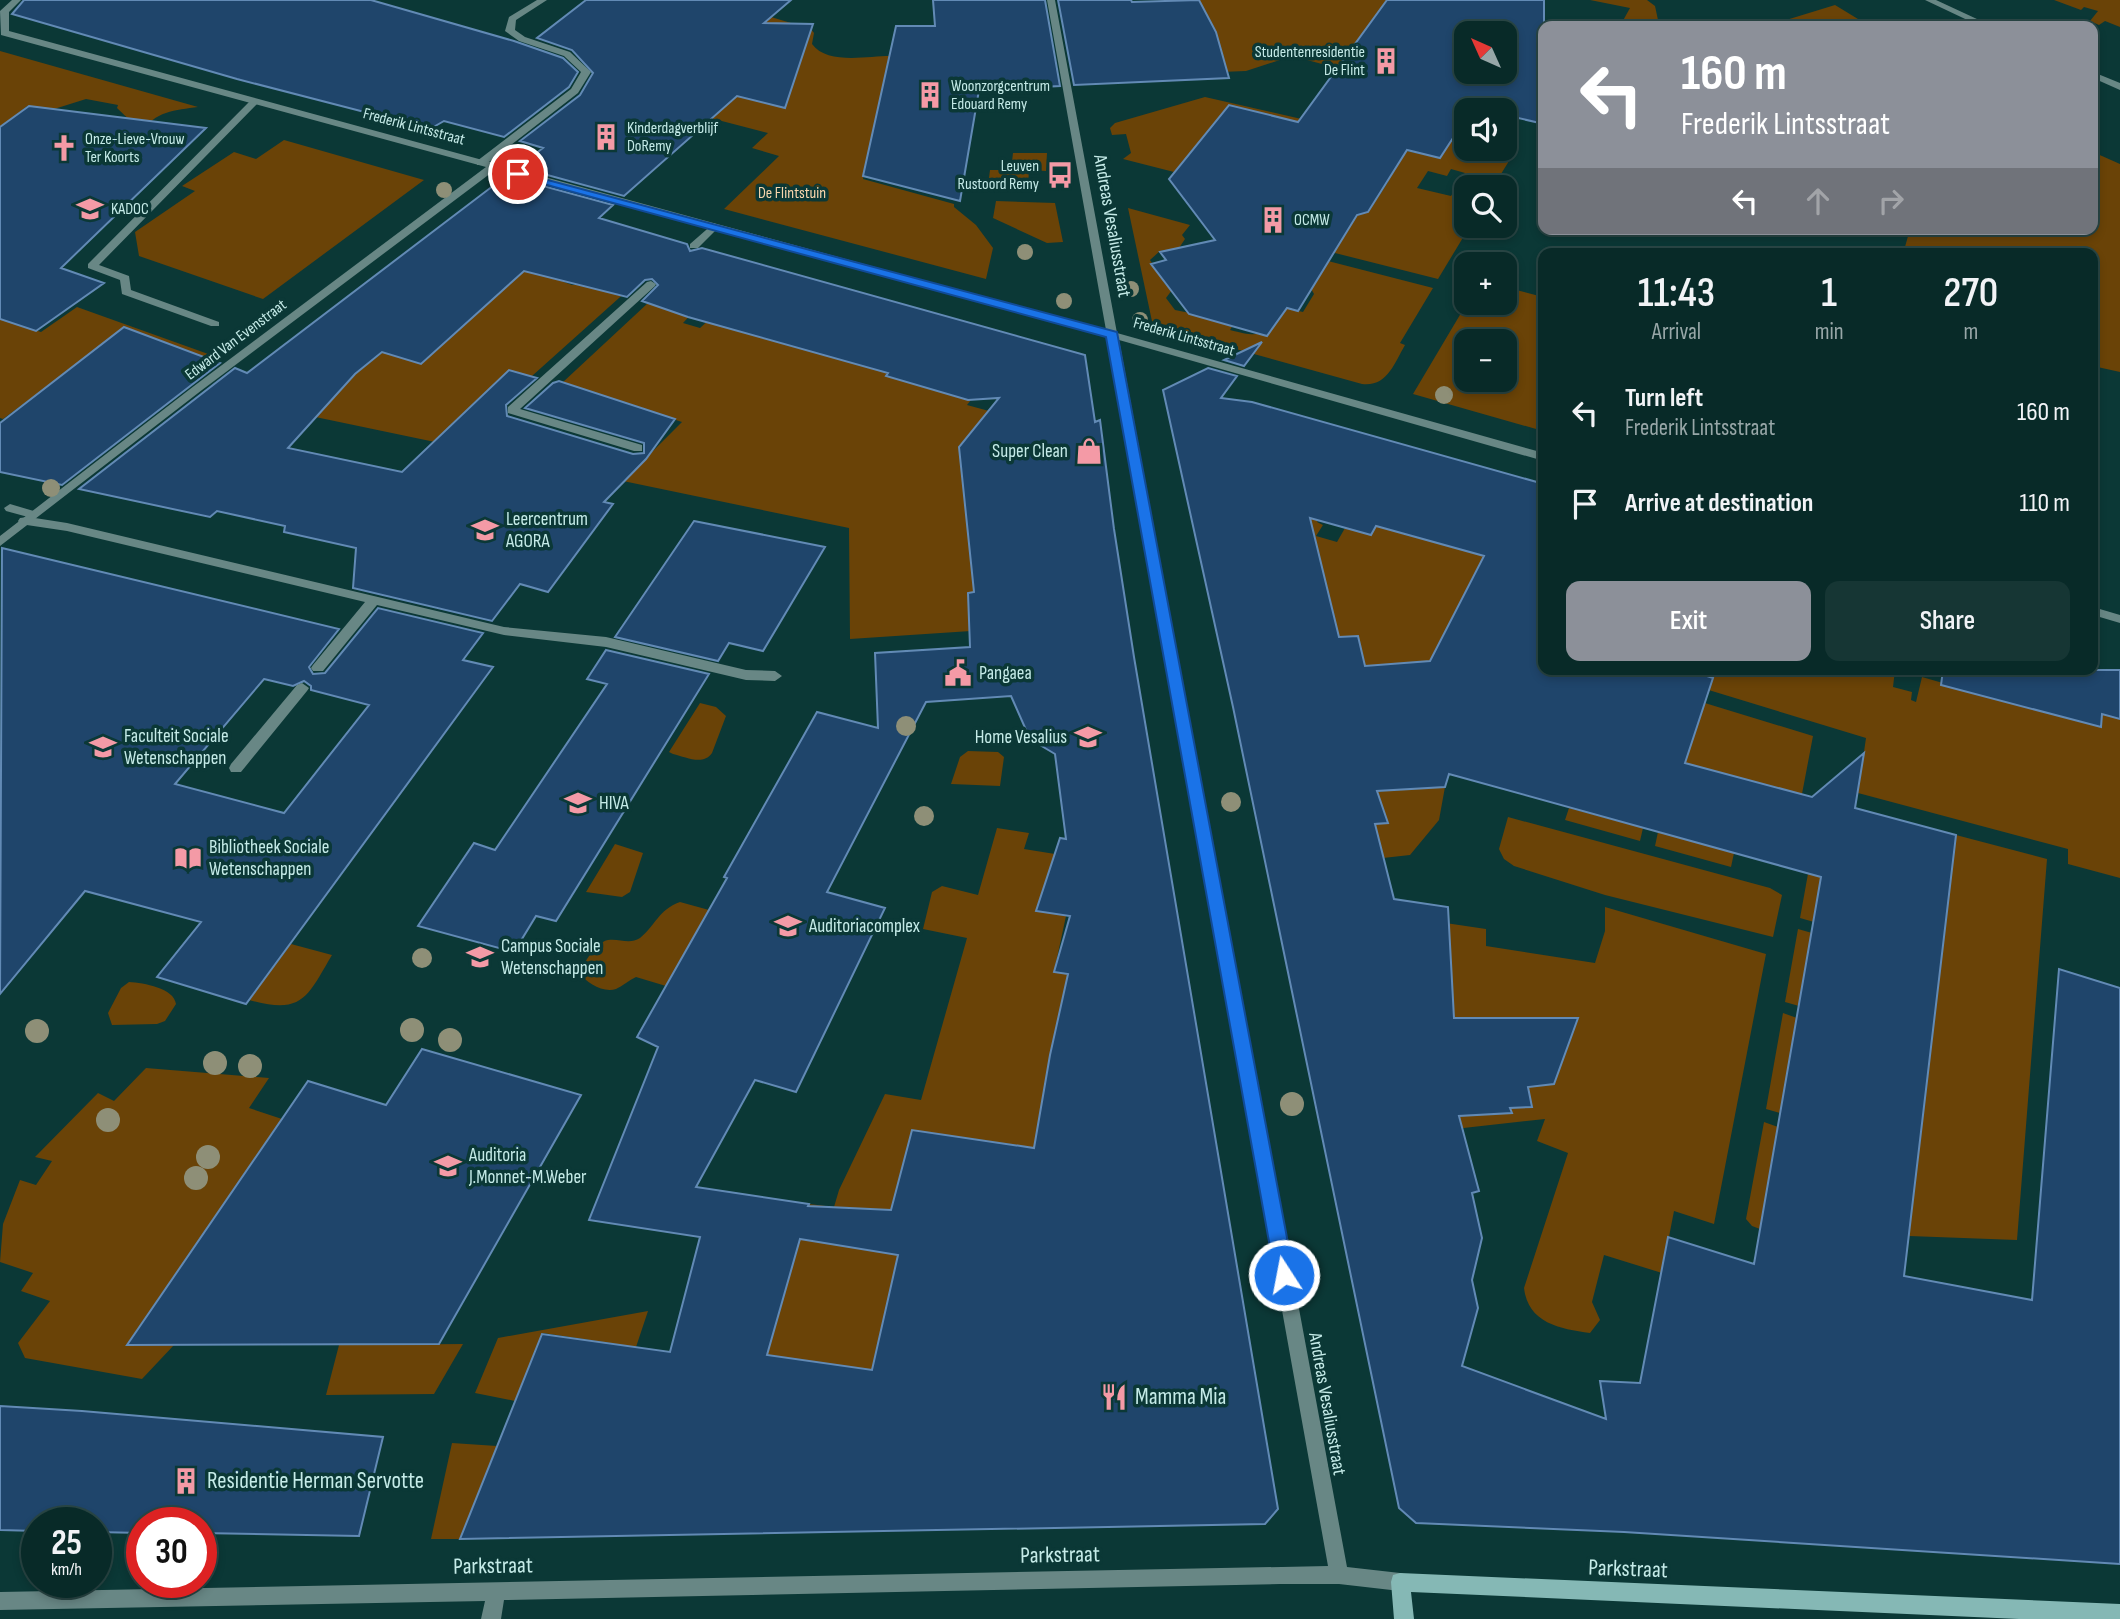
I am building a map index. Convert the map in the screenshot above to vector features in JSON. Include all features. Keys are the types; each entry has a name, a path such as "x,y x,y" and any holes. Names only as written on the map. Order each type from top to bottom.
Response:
{"street":[{"path":"2,34 5,11 17,0"},
{"path":"481,163 575,90 586,72 567,54 523,39 510,31 512,19 543,0"},
{"name":"Andreas Vesaliusstraat","path":"1051,0 1339,1575"},
{"path":"1929,0 1976,21"},
{"name":"Frederik Lintsstraat","path":"2,34 1112,335 1538,455"},
{"path":"2098,77 2120,87"},
{"path":"215,324 126,292 125,278 92,266 254,102"},
{"name":"Edward Van Evenstraat","path":"0,542 28,518 493,167"},
{"path":"694,246 713,226"},
{"path":"638,448 512,410 651,285"},
{"path":"10,508 28,518 505,631 606,642 746,675 775,676"},
{"path":"318,668 374,600"},
{"path":"2098,612 2120,619"},
{"path":"236,768 302,688"},
{"name":"Parkstraat","path":"0,1601 1339,1575 1400,1582 2120,1614"},
{"path":"1400,1582 1405,1619"},
{"path":"491,1619 496,1590"}],"green space":[{"path":"1199,0 1387,0 1337,68 1292,56 1246,71 1170,74 1202,5"},
{"path":"1590,0 1647,0 1655,6 1658,20 1623,21 1630,8"},
{"path":"2054,0 2120,0 2120,27 2105,21 2099,25 2098,21 2090,21 2098,11 2084,7 2081,10"},
{"path":"1835,5 1858,19 1851,21 1783,21"},
{"name":"De Flintstuin","path":"771,17 811,29 814,33 812,44 827,55 848,58 890,56 863,179 954,204 954,207 976,225 993,248 986,279 724,209 779,156 752,148 768,133 668,107"},
{"path":"0,51 198,107 159,116 143,133 117,108 118,105 86,99 51,110 27,106 0,129"},
{"path":"1205,97 1345,129 1187,157 1174,172 1123,159 1131,153 1126,134 1112,135 1110,128 1115,123"},
{"path":"1454,137 1454,161 1509,161 1500,175 1464,175 1465,173 1451,169 1447,176 1428,171 1417,188 1451,196 1454,191 1454,238 1463,238 1438,279 1331,252 1349,216 1368,212 1373,198 1377,199 1388,182 1380,174 1387,147 1440,158"},
{"path":"284,140 424,180 263,299 139,256 135,232 195,191 182,186 234,152 256,159"},
{"path":"1013,153 1047,153 1046,171 1029,170 1028,186 1010,185 1010,178 989,178 990,170 1011,170"},
{"path":"2098,154 2120,164 2120,372 2098,367 2098,248 1905,248 1908,235 2098,235"},
{"path":"996,201 1055,203 1063,242 1047,243 993,218"},
{"path":"1128,208 1190,225 1182,235 1185,239 1179,248 1160,251 1150,260 1172,290 1166,298 1175,310 1235,322 1230,330 1257,334 1269,329 1286,308 1303,312 1314,294 1309,285 1328,261 1433,288 1400,343 1405,345 1389,373 1378,382 1362,384 1153,326"},
{"path":"501,258 579,270 564,282 572,285 638,281 454,446 301,414 335,396 347,381"},
{"path":"1517,290 1538,296 1538,430 1413,394 1460,315 1517,315"},
{"path":"648,303 675,312 697,308 683,323 700,328 713,316 809,351 819,342 889,372 887,376 978,391 967,405 989,411 959,448 973,582 995,591 969,593 968,605 986,630 850,639 849,528 623,481 682,422 562,383"},
{"path":"77,307 211,355 179,378 51,394 41,391 3,419 0,418 0,319 41,332"},
{"path":"1227,437 1328,505 1317,522 1323,525 1316,536 1337,542 1345,528 1371,535 1381,515 1478,523 1468,552 1492,558 1479,670 1365,666 1326,638 1325,579 1318,553"},
{"path":"1549,675 1613,675 1813,736 1802,794 1625,747"},
{"path":"1659,675 1894,675 1893,687 1912,692 1911,700 1916,702 1922,677 2002,700 2102,709 2120,719 2120,878 2068,864 2068,849 1858,793 1866,738"},
{"path":"700,703 716,707 726,716 712,753 699,760 669,752"},
{"path":"968,751 998,752 1004,757 1000,786 951,784 960,757"},
{"path":"1445,787 1439,820 1410,855 1383,858 1375,824 1388,823 1381,803 1375,804 1372,792"},
{"path":"1569,808 1643,828 1640,841 1565,820"},
{"path":"1508,817 1770,888 1782,895 1773,937 1605,895 1514,866 1504,859 1499,849"},
{"path":"997,828 1029,833 1024,849 1055,854 1037,911 1066,916 1054,972 1107,981 1056,1026 1047,1070 1043,1149 913,1130 907,1217 872,1370 800,1360 795,1379 766,1357 809,1204 834,1207 839,1190 885,1094 921,1100 967,938 923,929 932,892 942,886 978,895"},
{"path":"1658,832 1734,853 1731,867 1655,846"},
{"path":"1815,835 1828,838 1814,922 1800,918"},
{"path":"1956,835 2047,859 2017,1240 1909,1236"},
{"path":"615,844 643,853 630,892 622,897 586,892"},
{"path":"680,902 709,910 666,986 636,977 616,989 606,990 591,984 580,973 599,945 608,940 632,941 640,938 662,913"},
{"path":"1605,907 1766,954 1714,1224 1674,1211 1662,1273 1604,1255 1592,1302 1600,1320 1590,1333 1557,1326 1539,1317 1527,1300 1524,1288 1568,1153 1537,1141 1545,1119 1401,1135 1397,1119 1511,1113 1510,1108 1532,1106 1529,1094 1454,1024 1405,917 1486,929 1486,946 1595,963 1605,931"},
{"path":"1798,929 1812,933 1799,1006 1785,1002"},
{"path":"291,944 332,955 309,992 301,999 281,1005 249,1000"},
{"path":"129,982 150,985 170,994 176,1004 165,1021 157,1024 112,1025 108,1013 121,988"},
{"path":"1783,1013 1797,1018 1780,1113 1766,1109"},
{"path":"146,1068 269,1078 249,1108 282,1119 127,1344 174,1345 142,1379 25,1358 18,1343 50,1301 21,1291 33,1273 0,1262 3,1224 20,1180 36,1185 52,1161 35,1157 98,1093 114,1101"},
{"path":"1764,1122 1778,1127 1760,1229 1752,1226 1746,1219"},
{"path":"648,1311 636,1347 543,1333 515,1401 475,1393 498,1338"},
{"path":"463,1344 434,1394 326,1395 339,1345"},
{"path":"452,1443 497,1446 460,1539 431,1539"}],"building":[{"path":"24,0 371,0 514,41 563,58 578,72 569,87 504,137 444,121 430,129 237,79 12,14"},
{"path":"586,0 791,0 764,23 813,24 785,108 737,96 624,196 518,167 543,148 520,141 580,95 593,73 572,50 537,38"},
{"path":"933,0 1045,0 1060,86 979,90 960,201 863,176 896,26 935,26"},
{"path":"1058,0 1199,0 1216,32 1229,78 1074,85"},
{"path":"1387,0 1544,0 1544,21 1538,21 1538,123 1517,118 1517,98 1454,98 1454,136 1440,158 1407,150 1368,212 1357,215 1298,311 1287,308 1267,336 1189,314 1151,264 1166,260 1160,252 1215,240 1169,179 1229,105 1298,122"},
{"name":"KADOC","path":"29,106 206,128 61,268 104,283 36,331 0,319 0,127"},
{"path":"506,176 613,205 599,218 687,244 690,251 702,248 1085,355 1095,422 1100,420 1134,657 1278,1509 1265,1524 460,1539 542,1334 670,1352 700,1237 589,1220 658,1047 637,1037 817,712 878,728 875,653 970,647 968,593 974,592 959,447 999,398 968,400 886,376 888,373 688,317 642,301 658,285 652,279 645,280 627,297 524,271 421,364 382,352 355,374 288,448 402,472 509,370 537,378 506,405 507,416 633,454 644,453 644,443 525,408 553,383 559,381 675,419 646,459 604,502 613,504 548,592 520,584 492,621 353,588 356,548 284,532 285,526 217,511 210,517 79,489 235,368 247,373","holes":["1011,696 1030,739 1055,754 1066,839 1060,838 1036,911 1070,916 1054,972 1068,974 1050,1055 1034,1148 912,1130 891,1210 808,1206 809,1204 696,1187 755,1080 796,1092 885,908 827,892 926,702","800,1239 898,1255 872,1370 767,1355"]},
{"path":"124,327 220,363 62,485 0,472 0,423"},
{"path":"1262,342 1244,366 1224,360"},
{"path":"1208,368 1237,376 1221,398 1252,402 1538,482 1538,675 1704,675 1713,678 1685,763 1812,797 1864,753 1855,808 1956,835 1904,1276 2032,1300 2059,969 2120,988 2120,1564 1624,1532 1416,1523 1399,1508 1233,707 1163,390","holes":["1310,518 1371,535 1376,526 1484,556 1430,661 1365,666 1358,636 1339,637","1449,774 1821,877 1754,1264 1668,1237 1640,1383 1600,1381 1606,1419 1462,1366 1478,1308 1472,1280 1482,1238 1472,1193 1479,1191 1459,1116 1512,1113 1510,1108 1532,1107 1528,1087 1554,1084 1578,1018 1454,1018 1448,907 1394,899 1375,824 1388,823 1377,791 1445,787"]},
{"path":"694,521 825,547 763,651 729,643 718,661 615,637"},
{"name":"Faculteit Sociale Wetenschappen","path":"2,548 339,629 309,667 313,674 325,673 378,608 483,633 463,660 493,667 246,1004 157,977 201,922 85,891 0,994","holes":["264,679 293,686 304,681 311,686 311,690 369,705 284,813 175,784"]},
{"name":"HIVA","path":"606,650 709,674 556,921 536,916 514,952 418,926 474,843 495,850 607,684 587,679"},
{"path":"2098,670 2120,670 2120,719 2102,714 2101,727 1941,685 1942,675 2098,675"},
{"name":"Auditoria J.Monnet-M.Weber","path":"422,1049 581,1095 439,1344 127,1345 308,1081 386,1105"},
{"name":"Residentie Herman Servotte","path":"0,1406 383,1437 359,1536 217,1533 217,1507 126,1507 126,1533 112,1532 112,1507 21,1507 21,1531 0,1530"}],"place":[{"name":"Studentenresidentie De Flint","path":"1386,61"},
{"name":"Woonzorgcentrum Edouard Remy","path":"930,95"},
{"name":"Kinderdagverblijf DoRemy","path":"606,137"},
{"name":"Onze-Lieve-Vrouw Ter Koorts","path":"64,148"},
{"name":"Leuven Rustoord Remy","path":"1060,175"},
{"name":"KADOC","path":"90,209"},
{"name":"OCMW","path":"1273,220"},
{"name":"Super Clean","path":"1089,451"},
{"name":"Leercentrum AGORA","path":"485,530"},
{"name":"Pangaea","path":"958,673"},
{"name":"Home Vesalius","path":"1088,737"},
{"name":"Faculteit Sociale Wetenschappen","path":"103,747"},
{"name":"HIVA","path":"578,803"},
{"name":"Bibliotheek Sociale Wetenschappen","path":"188,858"},
{"name":"Auditoriacomplex","path":"788,926"},
{"name":"Campus Sociale Wetenschappen","path":"480,957"},
{"name":"Auditoria J.Monnet-M.Weber","path":"448,1166"},
{"name":"Mamma Mia","path":"1114,1397"},
{"name":"Residentie Herman Servotte","path":"186,1481"}],"route":[{"path":"518,174 1112,335 1284,1275"}]}
